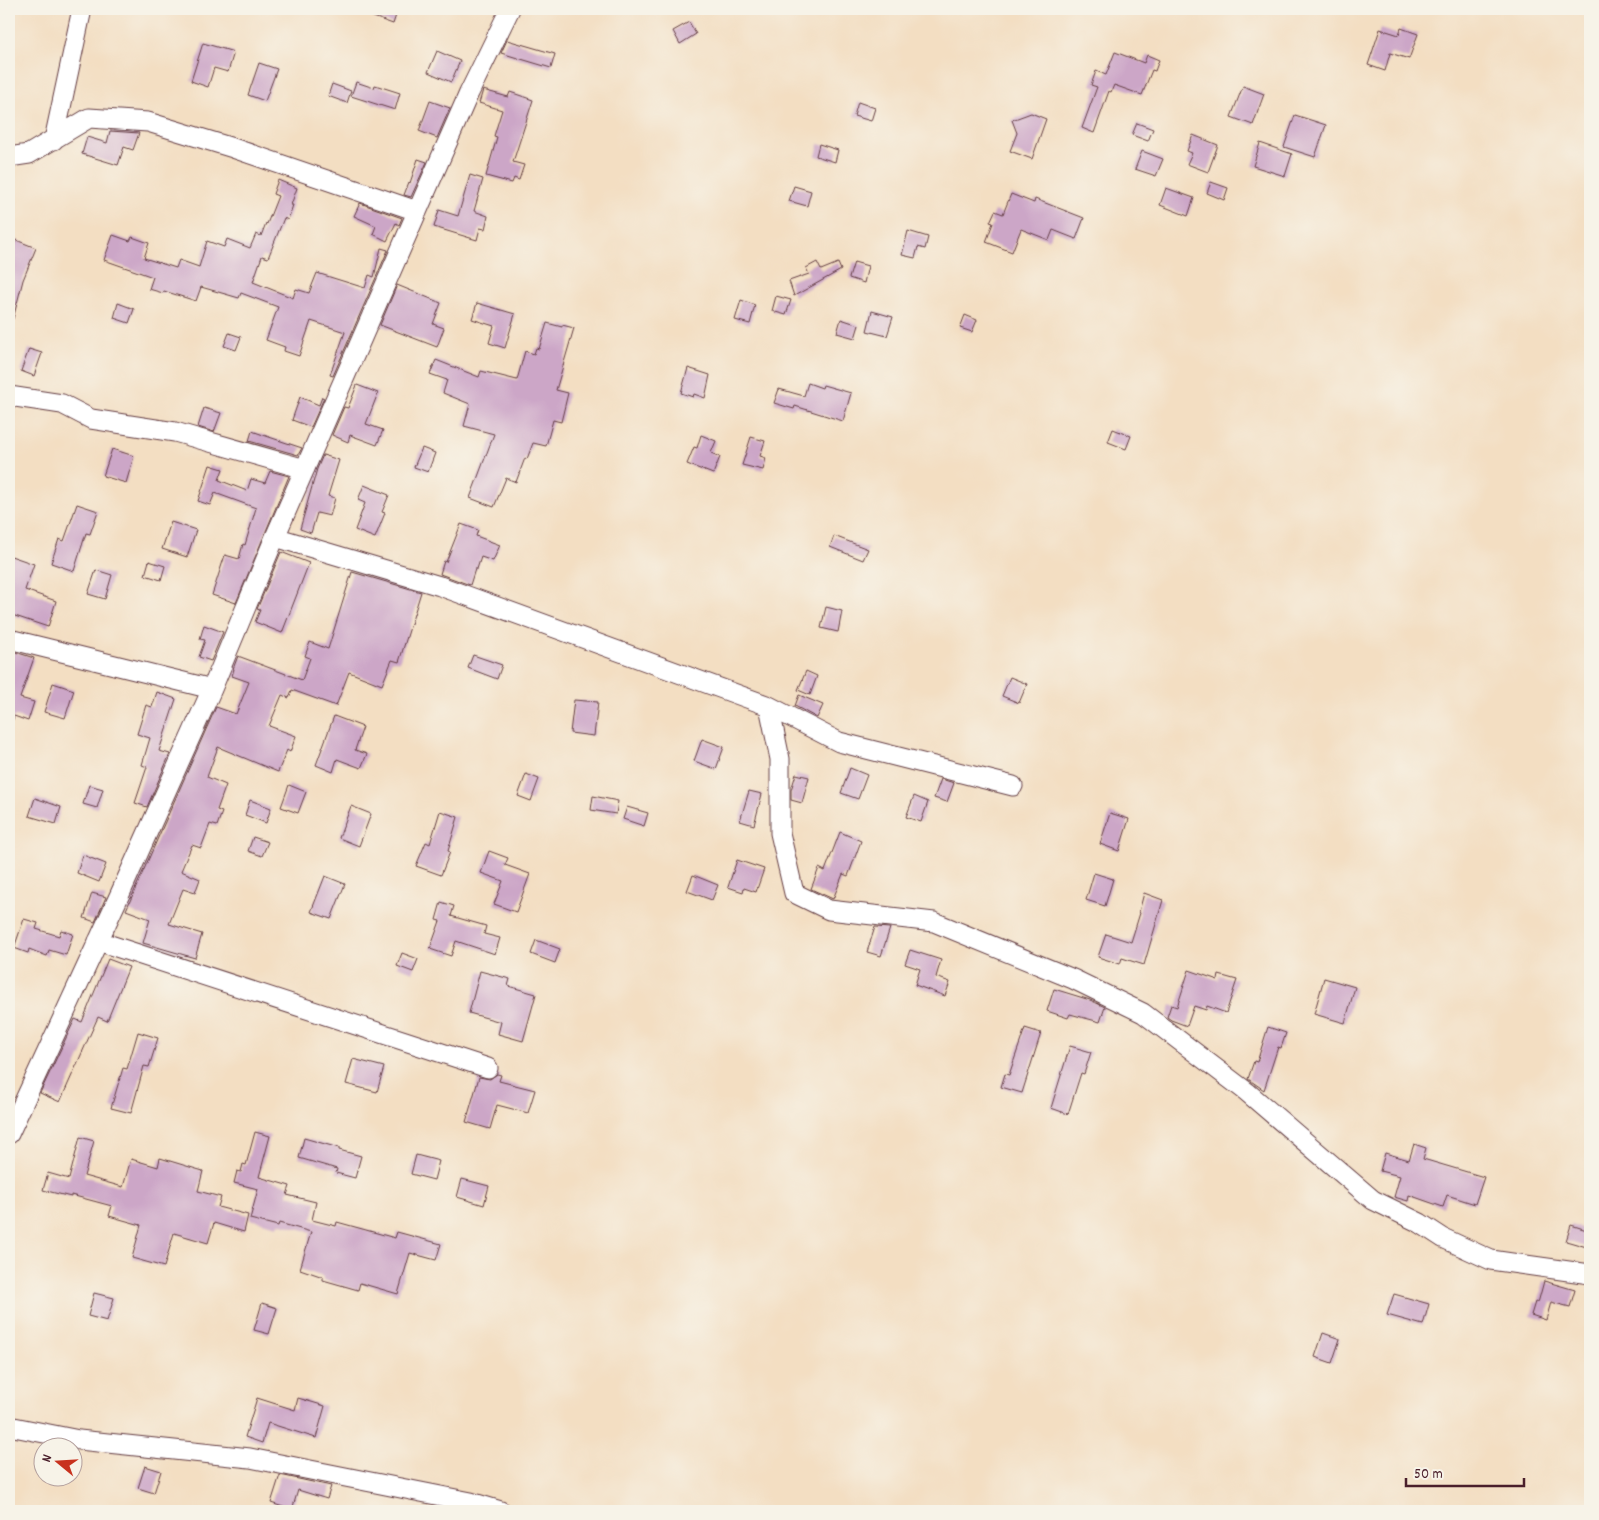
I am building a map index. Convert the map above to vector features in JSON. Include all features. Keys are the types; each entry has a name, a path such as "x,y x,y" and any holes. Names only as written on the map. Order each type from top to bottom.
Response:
{"street":[{"path":"54,140 82,9"},
{"path":"9,1134 17,1095 98,941 212,689 274,537 469,93 510,9"},
{"path":"9,157 29,154 89,118 148,122 233,148 417,211"},
{"path":"9,396 62,404 92,419 175,432 305,469"},
{"path":"274,537 440,586 769,706 839,742 1013,786"},
{"path":"9,639 212,689"},
{"path":"769,706 780,759 780,833 794,892 829,910 934,922 1091,988 1143,1013 1247,1092 1373,1200 1420,1223 1442,1238 1491,1260 1590,1274"},
{"path":"98,941 488,1068"},
{"path":"9,1426 79,1440 250,1458 470,1502 501,1511"}],"building":[{"path":"355,9 398,9 393,24"},
{"path":"689,22 696,34 680,44 673,31"},
{"path":"1401,28 1418,34 1409,59 1390,53 1385,71 1368,65 1380,29 1399,35"},
{"path":"507,40 555,54 551,68 501,53"},
{"path":"203,43 234,52 228,72 214,68 208,87 191,81"},
{"path":"437,51 460,61 451,82 428,72"},
{"path":"1115,52 1144,63 1147,55 1159,60 1155,71 1152,70 1142,95 1114,85 1111,92 1109,91 1094,133 1082,128 1097,87 1091,85 1096,71 1106,75"},
{"path":"259,63 277,69 265,101 248,95"},
{"path":"356,82 374,88 375,85 400,93 395,110 351,96"},
{"path":"332,84 351,91 347,103 328,96"},
{"path":"1243,86 1264,94 1253,125 1231,117"},
{"path":"483,90 508,97 510,92 533,100 513,162 524,165 519,180 514,178 512,183 486,176 497,137 494,136 502,110 479,103"},
{"path":"430,101 450,108 437,138 419,131"},
{"path":"858,102 875,108 871,121 854,116"},
{"path":"1031,113 1046,119 1032,159 1010,151 1017,133 1012,120"},
{"path":"1295,115 1326,125 1315,157 1284,147"},
{"path":"1137,123 1153,129 1148,141 1132,135"},
{"path":"110,131 139,133 133,150 124,147 118,165 82,154 87,137 107,143"},
{"path":"1193,135 1218,145 1208,172 1187,164 1192,153 1187,151"},
{"path":"1260,143 1292,154 1285,176 1253,166"},
{"path":"819,144 838,150 835,162 816,156"},
{"path":"1142,151 1163,159 1156,176 1135,169"},
{"path":"418,159 427,162 411,197 404,195"},
{"path":"470,175 483,179 474,211 488,216 485,229 480,228 477,240 434,227 439,210 458,216"},
{"path":"278,180 297,188 291,205 293,205 288,220 284,218 268,258 262,256 253,282 293,298 296,289 309,293 317,273 365,288 369,275 374,277 381,248 388,250 333,376 330,375 345,332 311,321 299,356 284,351 285,347 266,340 278,307 241,293 239,298 201,287 196,301 164,291 163,293 149,289 153,277 104,260 113,235 130,241 132,237 149,243 144,258 176,268 179,260 199,267 207,241 224,247 227,239 250,248 256,234 261,236 267,224 278,196 273,194"},
{"path":"1211,182 1228,188 1224,200 1207,193"},
{"path":"794,186 811,191 807,206 789,201"},
{"path":"1166,188 1194,198 1188,216 1160,205"},
{"path":"1011,194 1034,203 1035,199 1084,218 1076,239 1053,230 1049,240 1021,229 1012,252 986,242 993,223 990,222 995,211 1003,214"},
{"path":"360,203 402,218 399,225 396,223 387,241 373,234 376,226 354,216"},
{"path":"908,231 928,237 925,249 918,247 915,258 902,255"},
{"path":"16,240 36,248 23,280 13,319 9,319 9,258"},
{"path":"817,262 821,270 838,263 841,270 794,296 789,281 809,274 806,268"},
{"path":"854,262 868,266 864,283 849,278"},
{"path":"397,285 441,303 433,324 444,328 437,347 380,325"},
{"path":"776,296 791,300 786,315 772,311"},
{"path":"741,300 755,305 750,324 735,320"},
{"path":"118,303 134,309 129,323 114,318"},
{"path":"477,303 515,314 505,348 489,343 494,326 472,319"},
{"path":"872,311 893,317 887,336 867,331"},
{"path":"965,315 977,320 972,332 960,328"},
{"path":"841,319 859,325 855,338 837,333"},
{"path":"547,323 574,328 556,390 568,393 561,422 553,420 546,446 533,443 516,482 506,478 494,507 470,498 494,434 464,426 470,404 443,393 447,380 430,374 436,360 479,377 481,371 517,380 525,351 534,354 536,348 539,349"},
{"path":"229,333 241,337 236,350 224,346"},
{"path":"29,349 42,353 34,376 21,371"},
{"path":"688,368 710,375 705,398 694,394 693,397 681,393"},
{"path":"808,383 822,388 823,385 851,393 843,421 795,406 794,409 774,403 779,389 804,396"},
{"path":"357,385 378,393 366,424 383,430 377,445 350,435 348,442 332,435 344,407 348,408"},
{"path":"300,397 319,405 322,397 324,398 311,427 292,420"},
{"path":"204,408 221,413 214,432 198,427"},
{"path":"1113,429 1131,436 1126,449 1108,442"},
{"path":"252,431 302,448 298,455 249,441"},
{"path":"701,435 716,441 711,453 720,457 713,474 687,464 694,447 697,448"},
{"path":"751,437 765,441 760,456 766,458 763,470 742,465"},
{"path":"422,448 435,453 428,472 414,467"},
{"path":"112,449 134,456 126,483 103,476"},
{"path":"323,455 339,460 328,496 335,498 330,516 317,513 311,533 300,529 317,469"},
{"path":"210,465 223,469 219,480 247,491 251,479 265,483 270,471 289,476 236,603 212,595 225,555 239,559 256,508 215,493 210,505 198,501"},
{"path":"364,485 389,495 382,512 385,513 375,538 355,530 365,503 358,500"},
{"path":"77,504 98,511 90,534 86,533 74,571 51,563 59,539 64,541"},
{"path":"171,522 196,530 187,557 162,549"},
{"path":"461,524 478,530 476,536 500,545 493,561 481,557 470,585 440,574"},
{"path":"834,536 868,549 863,560 830,547"},
{"path":"281,552 309,563 282,633 255,622 260,610 257,609"},
{"path":"11,556 34,564 25,590 56,601 48,627 9,614 9,564"},
{"path":"149,561 165,566 161,580 145,575"},
{"path":"96,570 112,575 105,599 88,594"},
{"path":"352,572 421,592 399,662 392,660 382,685 349,672 336,706 292,690 289,698 282,695 269,726 296,736 290,752 287,750 278,772 218,747 207,777 226,785 217,810 222,812 217,826 210,824 201,848 192,845 181,871 200,879 195,893 183,889 169,924 202,934 195,958 143,943 150,919 126,910 216,707 236,714 249,682 232,676 238,656 302,680 310,658 305,656 310,642 328,649"},
{"path":"826,607 842,611 838,632 821,628"},
{"path":"204,625 223,632 211,661 199,657 205,640 200,639"},
{"path":"12,651 34,658 20,698 34,702 28,721 14,716 11,725 9,725 9,659"},
{"path":"473,655 502,665 497,679 468,668"},
{"path":"806,671 817,676 810,695 798,690"},
{"path":"1010,677 1027,684 1019,703 1002,696"},
{"path":"53,683 74,690 65,718 44,712"},
{"path":"157,692 176,699 159,751 170,754 147,807 135,803 147,767 142,765 150,738 137,734 146,705 152,707"},
{"path":"799,695 823,705 817,718 795,706"},
{"path":"574,700 598,702 594,736 570,733"},
{"path":"334,716 363,727 355,750 367,754 361,768 337,759 333,772 316,765"},
{"path":"702,739 724,747 716,769 694,761"},
{"path":"850,768 867,775 858,799 841,793"},
{"path":"526,774 539,779 531,801 518,796"},
{"path":"796,774 809,777 802,803 791,800 791,790"},
{"path":"941,779 954,783 947,802 934,798"},
{"path":"89,785 103,789 97,808 83,804"},
{"path":"289,785 306,792 298,813 281,807"},
{"path":"749,791 762,794 754,825 740,821"},
{"path":"593,796 618,801 616,814 591,810"},
{"path":"914,796 928,802 921,822 906,817"},
{"path":"35,798 61,807 56,824 29,816"},
{"path":"250,800 271,808 266,823 245,815"},
{"path":"351,806 371,814 359,846 339,838"},
{"path":"627,807 648,813 644,826 623,819"},
{"path":"440,811 458,817 448,851 450,852 441,875 416,866 426,842 430,844"},
{"path":"1110,813 1129,819 1119,851 1100,844"},
{"path":"840,832 861,841 848,876 843,874 833,899 811,889 819,868 825,871"},
{"path":"253,837 268,842 262,856 248,851"},
{"path":"489,851 508,858 505,865 530,874 516,912 494,904 503,881 481,873"},
{"path":"83,855 106,864 99,882 77,873"},
{"path":"737,860 764,869 756,892 744,888 743,892 728,887"},
{"path":"1094,873 1113,879 1105,906 1086,900"},
{"path":"693,875 718,885 712,900 687,891"},
{"path":"325,876 345,884 331,919 311,912"},
{"path":"92,893 106,897 95,922 84,918"},
{"path":"1144,893 1163,900 1144,965 1122,958 1120,964 1098,957 1106,934 1131,942"},
{"path":"441,902 454,906 451,916 486,926 484,934 500,938 495,954 456,941 451,956 430,949 440,921 436,920"},
{"path":"24,919 38,923 36,929 59,936 61,930 73,934 66,955 49,950 47,956 29,949 28,953 14,948"},
{"path":"875,927 890,928 881,956 867,952"},
{"path":"536,940 560,949 555,963 531,954"},
{"path":"910,950 941,960 936,977 950,982 945,996 915,985 920,969 905,964"},
{"path":"402,953 418,959 413,972 397,966"},
{"path":"108,959 129,967 107,1021 98,1017 60,1102 40,1093 75,1019 82,1022"},
{"path":"1189,970 1218,980 1219,975 1237,980 1226,1013 1207,1006 1206,1010 1194,1006 1187,1026 1167,1017 1171,1005 1177,1007"},
{"path":"480,971 510,979 508,986 536,994 523,1041 498,1034 501,1022 469,1013"},
{"path":"1324,978 1355,987 1345,1023 1314,1014"},
{"path":"1054,989 1090,1000 1105,1007 1100,1022 1070,1014 1068,1018 1047,1011"},
{"path":"1268,1027 1286,1033 1281,1048 1278,1047 1264,1090 1248,1079 1254,1061 1257,1062"},
{"path":"1025,1028 1041,1033 1022,1093 1001,1087 1005,1074 1009,1075"},
{"path":"138,1032 158,1038 149,1067 144,1066 131,1113 111,1108 123,1068 127,1069"},
{"path":"1070,1046 1091,1052 1084,1074 1081,1073 1068,1114 1051,1108"},
{"path":"353,1059 384,1067 377,1092 346,1084"},
{"path":"497,1074 501,1075 499,1081 535,1090 528,1113 497,1105 490,1129 466,1122 479,1077 490,1079"},
{"path":"255,1132 270,1136 259,1177 290,1186 287,1195 316,1202 312,1220 336,1226 337,1222 395,1238 397,1232 441,1244 436,1260 410,1253 398,1294 360,1283 358,1290 323,1280 323,1277 300,1269 311,1232 279,1223 278,1226 250,1219 258,1189 234,1183 237,1171 241,1172 243,1164 246,1165"},
{"path":"80,1137 94,1141 84,1176 123,1187 131,1159 158,1167 160,1158 203,1171 198,1191 221,1197 218,1207 248,1215 244,1232 214,1223 208,1243 174,1233 164,1267 132,1258 141,1225 109,1216 112,1206 43,1190 48,1173 69,1179"},
{"path":"304,1138 361,1156 355,1178 336,1173 337,1169 299,1158"},
{"path":"1414,1144 1426,1148 1423,1159 1484,1177 1475,1204 1447,1195 1443,1207 1409,1195 1408,1201 1394,1197 1400,1176 1380,1171 1385,1153 1409,1160"},
{"path":"416,1155 439,1161 434,1180 411,1174"},
{"path":"462,1179 489,1186 484,1205 457,1197"},
{"path":"1571,1225 1590,1231 1590,1248 1566,1241"},
{"path":"1544,1281 1575,1290 1570,1307 1551,1302 1546,1320 1531,1315 1535,1302 1538,1303"},
{"path":"94,1293 114,1298 107,1321 88,1316"},
{"path":"1394,1294 1429,1304 1423,1325 1387,1315"},
{"path":"262,1303 277,1308 269,1334 254,1330"},
{"path":"1323,1333 1340,1339 1332,1363 1315,1357"},
{"path":"257,1398 295,1410 298,1398 325,1406 316,1438 268,1423 262,1443 245,1437"},
{"path":"145,1466 161,1471 154,1493 138,1488"},
{"path":"280,1475 331,1486 327,1499 298,1490 292,1510 271,1503"}]}
